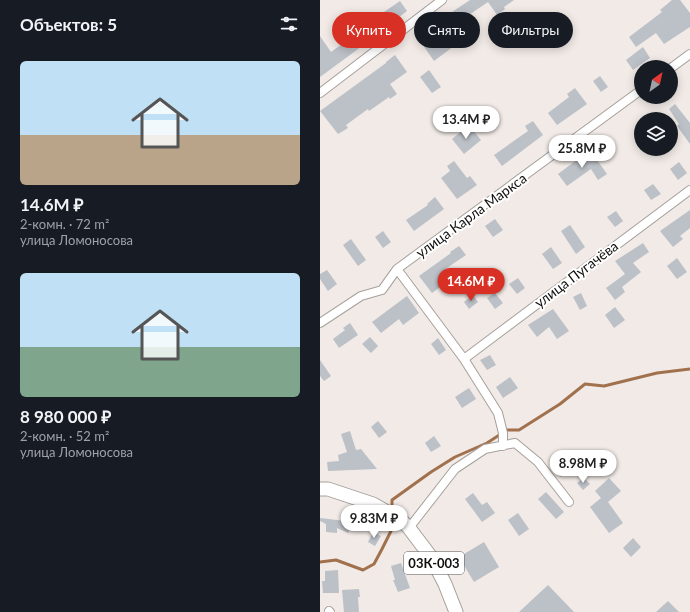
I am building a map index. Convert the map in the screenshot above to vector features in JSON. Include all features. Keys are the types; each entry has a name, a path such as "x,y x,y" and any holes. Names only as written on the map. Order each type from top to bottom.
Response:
{"main road":[{"name":"03К-003","path":"320,489 328,489 373,504 405,524 431,558 446,584 456,612"}],"street":[{"path":"320,92 442,0"},
{"path":"678,63 690,54"},
{"name":"улица Карла Маркса","path":"320,323 361,296 382,290 397,269 634,95"},
{"name":"улица Пугачёва","path":"464,359 690,190"},
{"path":"397,269 464,359 498,413 503,433 503,446"},
{"path":"405,524 455,469 484,450 515,443 538,462 569,502"}],"building":[{"path":"470,0 514,0 504,7 505,9 501,12 495,12 488,2 473,12 452,12"},
{"path":"672,0 680,0 690,13 690,27 664,44 656,33 636,47 629,37 662,12 660,10"},
{"path":"400,1 407,11 406,12 384,12"},
{"path":"320,36 331,52 337,48 359,48 320,77"},
{"path":"643,47 650,58 647,60 634,60 633,70 626,60"},
{"path":"425,48 451,48 434,61"},
{"path":"395,55 407,72 390,84 397,94 390,99 389,97 369,111 368,109 346,125 348,128 338,134 320,111"},
{"path":"429,70 441,87 432,93 420,77"},
{"path":"600,76 608,87 601,92 593,81"},
{"path":"575,88 587,104 557,125 548,113 569,97 567,94"},
{"path":"675,104 690,123 690,144 678,127 678,112 671,112 669,109"},
{"path":"533,121 543,135 502,166 494,155 528,131 525,126"},
{"path":"469,125 481,140 464,154 452,139"},
{"path":"590,150 607,174 598,180 591,169 567,186 558,174"},
{"path":"454,161 467,178 470,176 477,185 457,199 441,178 450,171 447,166"},
{"path":"679,162 687,173 678,180 670,169"},
{"path":"653,184 661,194 651,200 644,190"},
{"path":"435,197 444,209 414,231 406,220 428,205 427,204"},
{"path":"690,210 690,228 680,236 683,239 673,247 660,231"},
{"path":"616,211 623,221 615,227 607,217"},
{"path":"495,219 503,230 493,237 485,226"},
{"path":"570,225 585,247 576,254 561,231"},
{"path":"383,231 391,242 383,248 375,237"},
{"path":"351,239 366,260 358,266 343,245"},
{"path":"643,243 649,252 633,263 641,272 622,287 625,292 615,300 606,288 625,274 615,261"},
{"path":"459,246 466,255 444,270 451,279 432,293 419,276"},
{"path":"551,247 562,263 553,269 542,254"},
{"path":"677,258 687,272 677,279 667,266"},
{"path":"327,270 337,284 328,291 320,279 320,274"},
{"path":"518,278 525,288 517,294 509,284"},
{"path":"495,293 503,303 495,309 487,298"},
{"path":"581,293 587,306 580,310 573,297"},
{"path":"473,295 478,302 469,309 464,302"},
{"path":"407,296 419,313 403,325 399,319 381,333 372,322"},
{"path":"615,307 625,320 614,328 605,315"},
{"path":"553,309 569,331 557,339 549,327 537,337 528,325"},
{"path":"350,323 358,335 339,348 333,339 345,330 343,328"},
{"path":"370,337 378,346 371,353 362,344"},
{"path":"438,338 446,350 439,355 431,344"},
{"path":"490,355 496,365 487,370 480,360"},
{"path":"320,360 331,376 324,381 320,376"},
{"path":"510,377 518,388 503,398 496,387"},
{"path":"469,388 476,399 462,408 455,397"},
{"path":"378,421 387,432 379,438 371,427"},
{"path":"350,431 356,450 361,449 377,469 328,471 327,462 339,461 338,455 347,452 341,434"},
{"path":"434,436 441,446 431,452 425,443"},
{"path":"562,456 572,470 561,477 551,464"},
{"path":"584,478 590,484 583,490 577,483"},
{"path":"609,478 621,491 608,502 623,523 609,533 590,507 601,498 595,491"},
{"path":"546,492 564,512 556,519 538,499"},
{"path":"473,493 482,505 487,502 495,513 482,522 465,499"},
{"path":"518,513 529,529 519,536 508,520"},
{"path":"320,518 345,521 352,524 348,533 337,528 337,533 326,532 326,524 320,521"},
{"path":"373,532 381,536 375,546 368,542"},
{"path":"633,538 641,547 631,557 623,548"},
{"path":"484,542 499,567 474,582 459,557"},
{"path":"401,563 410,588 398,592 393,580 395,580 391,566"},
{"path":"338,570 339,593 323,593 322,581 325,581 325,571"},
{"path":"548,585 574,612 519,612"},
{"path":"359,589 359,612 344,612 342,590"},
{"path":"668,601 679,612 656,612"}],"waterway":[{"path":"392,510 392,500 431,472 455,457 487,443 507,430 519,430 560,404 585,384 604,386 657,373 690,369"},
{"path":"320,562 336,560 363,570 374,564 392,529 392,520"}]}
